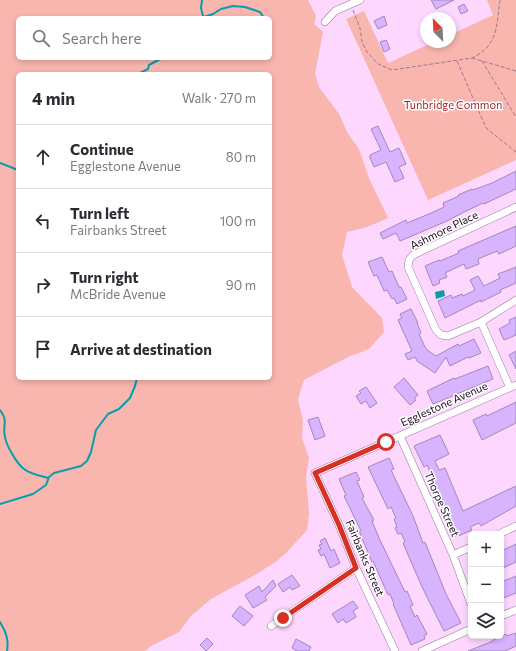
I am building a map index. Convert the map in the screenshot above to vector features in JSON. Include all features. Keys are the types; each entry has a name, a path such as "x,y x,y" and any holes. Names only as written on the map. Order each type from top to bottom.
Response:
{"street":[{"path":"325,22 335,11 349,2 360,0"},
{"name":"Ashmore Place","path":"481,322 448,336 441,335 436,330 408,267 409,260 413,255 516,207"},
{"path":"513,386 481,322 516,300"},
{"name":"Egglestone Avenue","path":"315,473 513,386"},
{"name":"Thorpe Street","path":"400,436 453,555 471,603"},
{"name":"Fairbanks Street","path":"315,473 339,525 356,568 395,651"},
{"path":"504,532 516,526"},
{"path":"453,555 468,548"},
{"path":"271,626 356,568"},
{"path":"504,615 516,610"},
{"path":"422,651 468,630"}],"path":[{"path":"349,2 355,13 360,28 362,42 367,52 378,64 392,70 456,61 472,58 481,54 494,39 500,0"},
{"path":"472,58 516,71"},
{"path":"456,61 486,128 516,152"},
{"path":"482,61 516,117"}],"green space":[{"path":"0,0 308,0 316,16 314,24 323,32 315,74 319,87 339,114 347,132 359,149 369,178 388,218 367,227 347,232 342,255 352,287 382,318 384,332 369,349 348,357 304,380 298,399 303,421 302,438 309,458 306,476 309,514 307,530 277,561 211,599 191,616 179,632 151,646 145,651 0,651"},
{"name":"Tunbridge Common","path":"487,0 516,0 516,160 428,200 346,19 364,11 388,63 421,48 456,48 456,32 493,15"}],"shaded area":[{"path":"444,290 445,296 436,299 435,292"}],"building":[{"path":"431,0 454,0 436,9"},
{"path":"464,4 468,11 461,14 458,7"},
{"path":"384,16 387,25 378,29 374,21"},
{"path":"386,40 390,49 384,52 380,42"},
{"path":"378,126 390,152 399,148 406,164 399,167 404,178 395,182 386,162 374,167 370,158 370,155 381,150 371,129"},
{"path":"516,171 516,189 447,221 400,241 396,233 383,239 380,233 406,220 407,223 429,214 444,207 443,203 459,196 458,195 492,183"},
{"path":"516,226 516,246 499,254 497,251 478,259 479,264 466,269 464,264 445,273 447,277 439,280 440,283 433,286 425,266 459,253 458,251"},
{"path":"382,257 389,272 392,271 399,287 401,287 407,299 397,304 387,290 384,291 377,275 374,276 368,262"},
{"path":"516,267 516,283 500,290 501,292 481,302 481,300 445,318 438,301 451,295 452,298 462,294 463,296 475,290 470,280 478,276 484,286 500,278 498,274"},
{"path":"411,309 418,323 421,333 419,334 424,345 427,350 436,356 458,344 459,346 474,339 481,353 469,358 468,357 450,366 446,357 435,373 417,361 415,357 408,360 405,354 412,351 398,320 402,318 400,314"},
{"path":"516,317 516,335 504,340 499,329 510,323 509,320"},
{"path":"516,351 516,369 509,355"},
{"path":"488,366 493,379 433,404 427,391 454,378 455,379"},
{"path":"404,378 418,395 414,398 416,400 410,405 394,387"},
{"path":"366,387 377,403 370,408 366,401 361,404 356,396 361,393 359,391"},
{"path":"516,402 516,423 482,440 473,420 486,414 487,416"},
{"path":"318,417 325,436 315,440 308,420"},
{"path":"440,435 449,454 435,461 439,470 445,468 463,511 516,486 516,506 481,526 479,523 470,527 472,530 456,537 451,525 453,525 427,465 424,467 414,446"},
{"path":"389,458 394,469 391,470 413,516 423,543 425,542 446,594 461,623 444,631 422,587 403,543 405,542 401,533 398,534 395,528 397,527 394,519 396,518 391,507 388,509 368,467"},
{"path":"356,472 360,480 357,481 364,497 362,498 374,520 372,521 379,538 405,592 407,591 413,605 410,606 415,617 417,615 427,634 424,636 425,639 411,645 390,594 388,595 373,561 372,562 359,531 361,531 344,496 346,495 339,479"},
{"path":"325,538 331,551 334,549 340,563 330,568 324,554 321,556 318,550 321,549 319,545 322,544 320,541"},
{"path":"516,544 516,562 504,568 504,567 504,550"},
{"path":"292,575 300,586 292,590 290,587 283,592 278,584"},
{"path":"516,576 516,593 504,598 504,581"},
{"path":"273,580 276,586 265,597 267,600 253,608 245,595 259,586 262,592"},
{"path":"353,601 358,608 353,611 356,617 346,623 343,619 338,623 332,614"},
{"path":"240,606 253,616 244,626 232,616"},
{"path":"516,633 516,646 505,651 468,651 495,639 504,639 504,635 506,634 507,636"},
{"path":"207,638 213,644 206,651 200,645"},
{"path":"296,639 311,647 309,651 297,651 292,648"}],"waterway":[{"path":"202,0 201,8 203,16"},
{"path":"207,16 221,9 233,6 245,7 260,12 263,16"},
{"path":"142,72 148,69 149,65 158,60"},
{"path":"0,163 16,169"},
{"path":"0,504 33,494 46,485 49,477 54,473 81,466 87,461 91,452 96,430 108,414 119,409 130,398 136,380"},
{"path":"0,410 5,420 4,433 6,440 15,459 26,471 48,478"},
{"path":"0,622 4,629 8,643 7,651"}],"route":[{"path":"283,618 356,568 339,525 315,473 386,442"}]}
